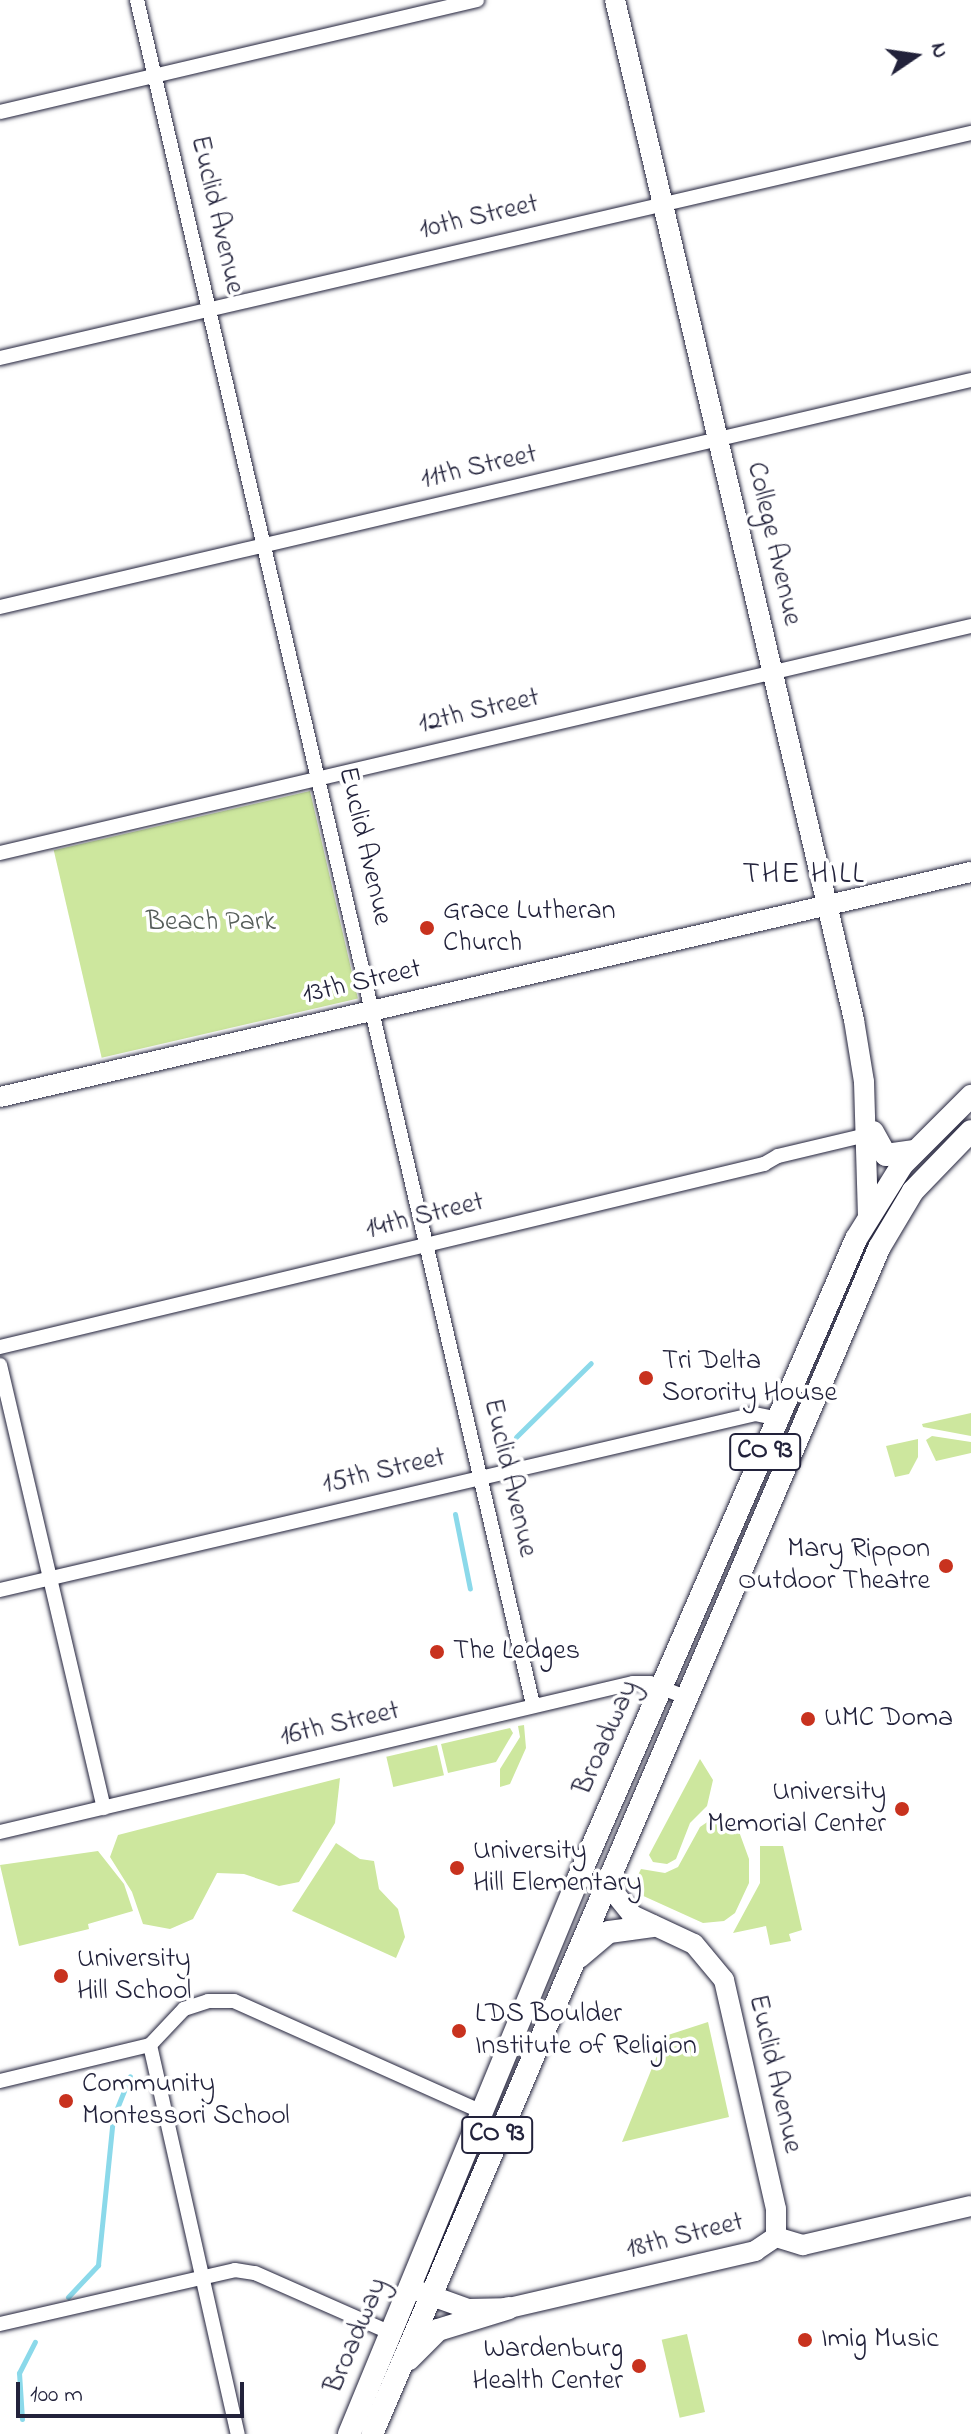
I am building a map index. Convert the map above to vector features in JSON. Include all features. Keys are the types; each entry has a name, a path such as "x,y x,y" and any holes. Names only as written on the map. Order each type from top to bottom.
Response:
{"main road":[{"name":"Broadway","path":"372,2434 393,2383 419,2292 484,2113 600,1828 868,1215 913,1151 971,1096"},
{"name":"Broadway","path":"349,2434 391,2333 419,2292 608,1885 690,1699 879,1248 913,1191 971,1131"},
{"path":"867,1134 886,1155 913,1151"},
{"path":"879,1248 881,1194"},
{"path":"600,1828 599,1862 608,1885"},
{"path":"566,1974 604,1935 653,1926"},
{"path":"393,2383 434,2332 509,2308"}],"street":[{"name":"Euclid Avenue","path":"137,0 320,777 533,1705"},
{"path":"0,112 477,0"},
{"name":"College Avenue","path":"615,0 861,1054 867,1134 868,1215"},
{"name":"10th Street","path":"0,358 971,133"},
{"name":"11th Street","path":"0,607 719,436 971,380"},
{"name":"12th Street","path":"0,853 773,669 971,626"},
{"name":"13th Street","path":"0,1097 971,872"},
{"name":"College Avenue","path":"867,1134 881,1194"},
{"name":"14th Street","path":"0,1347 764,1164 778,1156 867,1134"},
{"path":"0,1365 104,1808"},
{"name":"15th Street","path":"0,1590 755,1414 779,1419"},
{"name":"16th Street","path":"0,1832 633,1683 662,1688 690,1699"},
{"name":"Euclid Avenue","path":"608,1885 618,1902 653,1926 694,1944 724,1980 776,2209 776,2237"},
{"path":"0,2081 150,2045 184,2009 208,2001 234,2001 484,2113"},
{"path":"150,2045 238,2434"},
{"name":"18th Street","path":"419,2292 468,2309 509,2308 755,2251 776,2237 803,2245 971,2206"},
{"path":"0,2324 204,2276 255,2273 391,2333"}],"green space":[{"name":"Beach Park","path":"310,791 358,999 102,1058 54,850"},
{"path":"971,1413 971,1436 923,1427 922,1424"},
{"path":"932,1436 971,1442 971,1453 936,1461 926,1440"},
{"path":"918,1439 918,1457 909,1474 895,1477 886,1446"},
{"path":"524,1725 526,1748 510,1784 500,1787 500,1769 520,1737 518,1726"},
{"path":"510,1728 513,1733 496,1762 448,1773 441,1744"},
{"path":"437,1745 444,1775 393,1787 386,1757"},
{"path":"700,1759 713,1780 707,1806 690,1823 676,1859 667,1864 653,1862 649,1855"},
{"path":"340,1778 335,1823 299,1882 279,1886 244,1874 217,1873 193,1919 170,1929 143,1924 132,1892 110,1857 118,1835"},
{"path":"716,1816 737,1826 749,1859 749,1883 735,1913 724,1921 703,1923 639,1894 634,1883 641,1869 665,1873 678,1867 700,1827"},
{"path":"336,1843 360,1859 374,1861 379,1889 398,1909 405,1937 396,1958 292,1911"},
{"path":"760,1846 783,1846 802,1930 789,1934 791,1941 770,1945 766,1926 733,1933 760,1883"},
{"path":"98,1851 124,1884 133,1911 88,1924 89,1929 19,1946 0,1865"},
{"path":"708,2022 729,2117 622,2142 665,2036"},
{"path":"687,2334 705,2412 680,2418 662,2340"}],"waterway":[{"path":"516,1437 591,1363"},
{"path":"455,1514 470,1589"},
{"path":"68,2297 98,2265 113,2118 130,2076"},
{"path":"22,2419 19,2373 35,2342"}],"place":[{"name":"Grace Lutheran Church","path":"427,928"},
{"name":"Tri Delta Sorority House","path":"646,1378"},
{"name":"Mary Rippon Outdoor Theatre","path":"946,1566"},
{"name":"The Ledges","path":"437,1652"},
{"name":"UMC Doma","path":"808,1719"},
{"name":"University Memorial Center","path":"902,1809"},
{"name":"University Hill Elementary","path":"457,1868"},
{"name":"University Hill School","path":"61,1976"},
{"name":"LDS Boulder Institute of Religion","path":"459,2031"},
{"name":"Community Montessori School","path":"66,2101"},
{"name":"Imig Music","path":"805,2340"},
{"name":"Wardenburg Health Center","path":"639,2366"}],"district":[{"name":"THE HILL","path":"804,875"}]}
